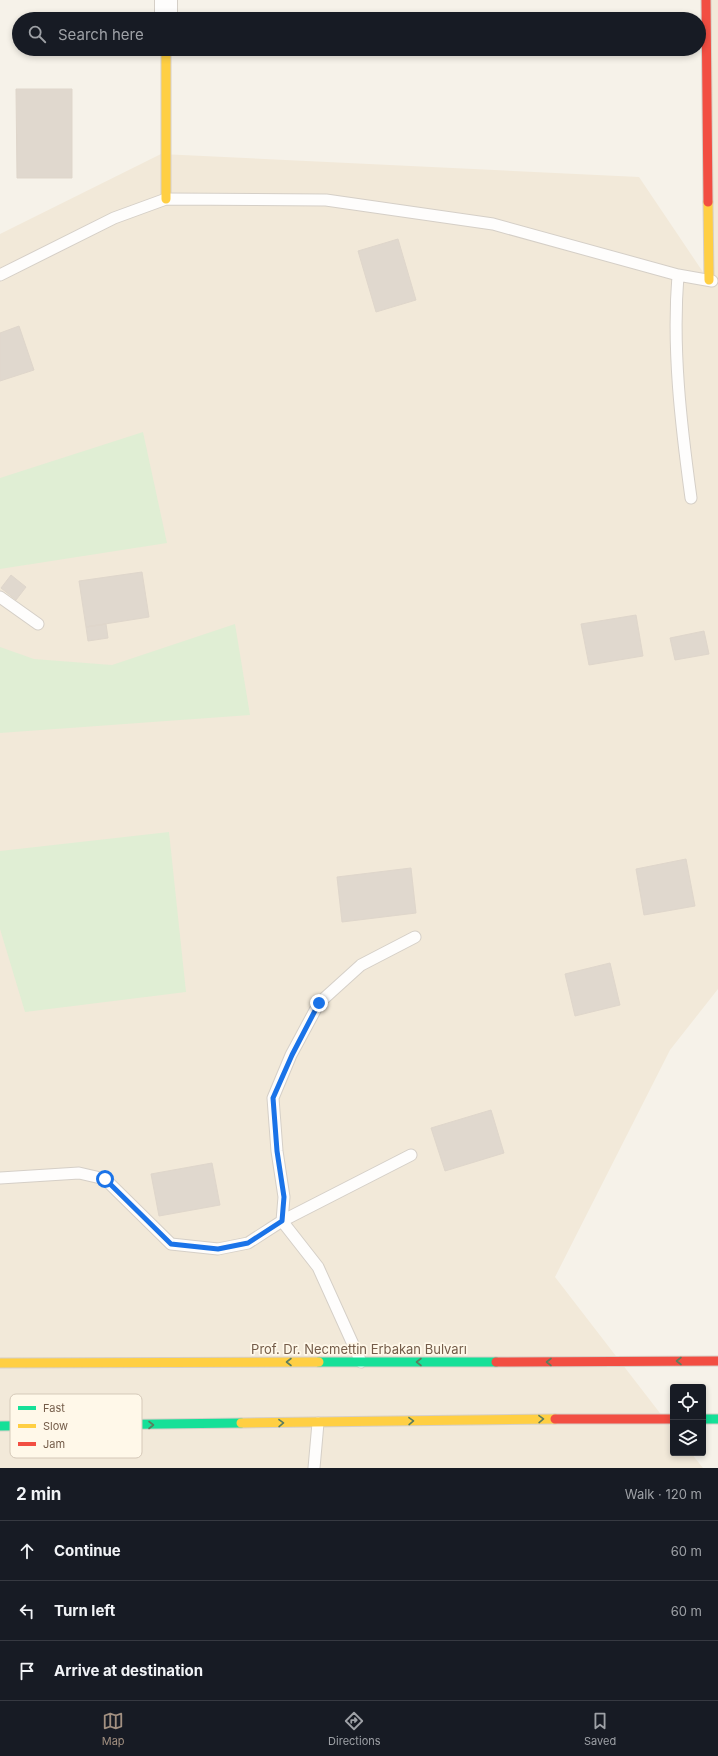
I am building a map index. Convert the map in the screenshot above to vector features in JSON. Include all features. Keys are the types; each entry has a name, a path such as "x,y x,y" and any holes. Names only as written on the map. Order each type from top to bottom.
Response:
{"main road":[{"path":"706,0 714,281"},
{"path":"166,56 166,199"},
{"name":"Prof. Dr. Necmettin Erbakan Bulvarı","path":"0,1363 718,1361"},
{"path":"142,1424 575,1418 670,1419"},
{"path":"706,1419 718,1419"},
{"path":"0,1426 10,1426"}],"street":[{"path":"166,0 166,12"}],"lane":[{"path":"0,275 114,218 166,199 326,200 493,224 678,275 714,281"},
{"path":"678,275 675,304 681,422 691,498"},
{"path":"0,597 38,624"},
{"path":"361,1362 318,1267 282,1221 284,1197 277,1151 273,1098 292,1055 319,1003 361,964 415,937"},
{"path":"0,1178 78,1173 105,1179 171,1244 218,1249 248,1243 282,1221 411,1155"},
{"path":"314,1468 318,1422"}],"shaded area":[{"path":"701,0 718,0 718,989 670,1050 555,1277 670,1426 670,1456 693,1456 703,1468 0,1468 0,234 161,154 639,177 707,278 702,56 706,56 706,12 701,12"}],"green space":[{"path":"143,432 167,543 0,569 0,478"},
{"path":"235,624 250,715 0,733 0,647 34,659 112,665"},
{"path":"169,832 186,992 25,1012 0,929 0,851"}],"building":[{"path":"16,89 72,89 72,178 17,178"},
{"path":"398,239 416,300 376,312 358,251"},
{"path":"19,326 34,370 0,381 0,333"},
{"path":"142,572 149,617 86,627 79,581"},
{"path":"11,575 26,587 16,600 1,588"},
{"path":"636,615 643,656 589,665 581,624"},
{"path":"106,624 108,638 88,641 86,627"},
{"path":"704,631 709,654 675,660 670,638"},
{"path":"686,859 695,906 644,915 636,869"},
{"path":"411,868 416,913 342,922 337,877"},
{"path":"610,963 620,1005 575,1016 565,974"},
{"path":"491,1110 504,1153 445,1171 431,1128"},
{"path":"212,1163 220,1205 159,1216 151,1174"}],"traffic: fast":[{"path":"319,1362 496,1362"},
{"path":"706,1419 718,1419"},
{"path":"142,1424 241,1423"},
{"path":"0,1426 10,1426"}],"traffic: slow":[{"path":"166,56 166,199"},
{"path":"708,202 709,280"},
{"path":"0,1363 319,1362"},
{"path":"241,1423 555,1419"}],"traffic: jam":[{"path":"706,0 708,202"},
{"path":"496,1362 718,1361"},
{"path":"555,1419 670,1419"}],"route":[{"path":"105,1179 171,1244 218,1249 248,1243 282,1221 284,1197 277,1151 273,1098 292,1055 319,1003"}]}
